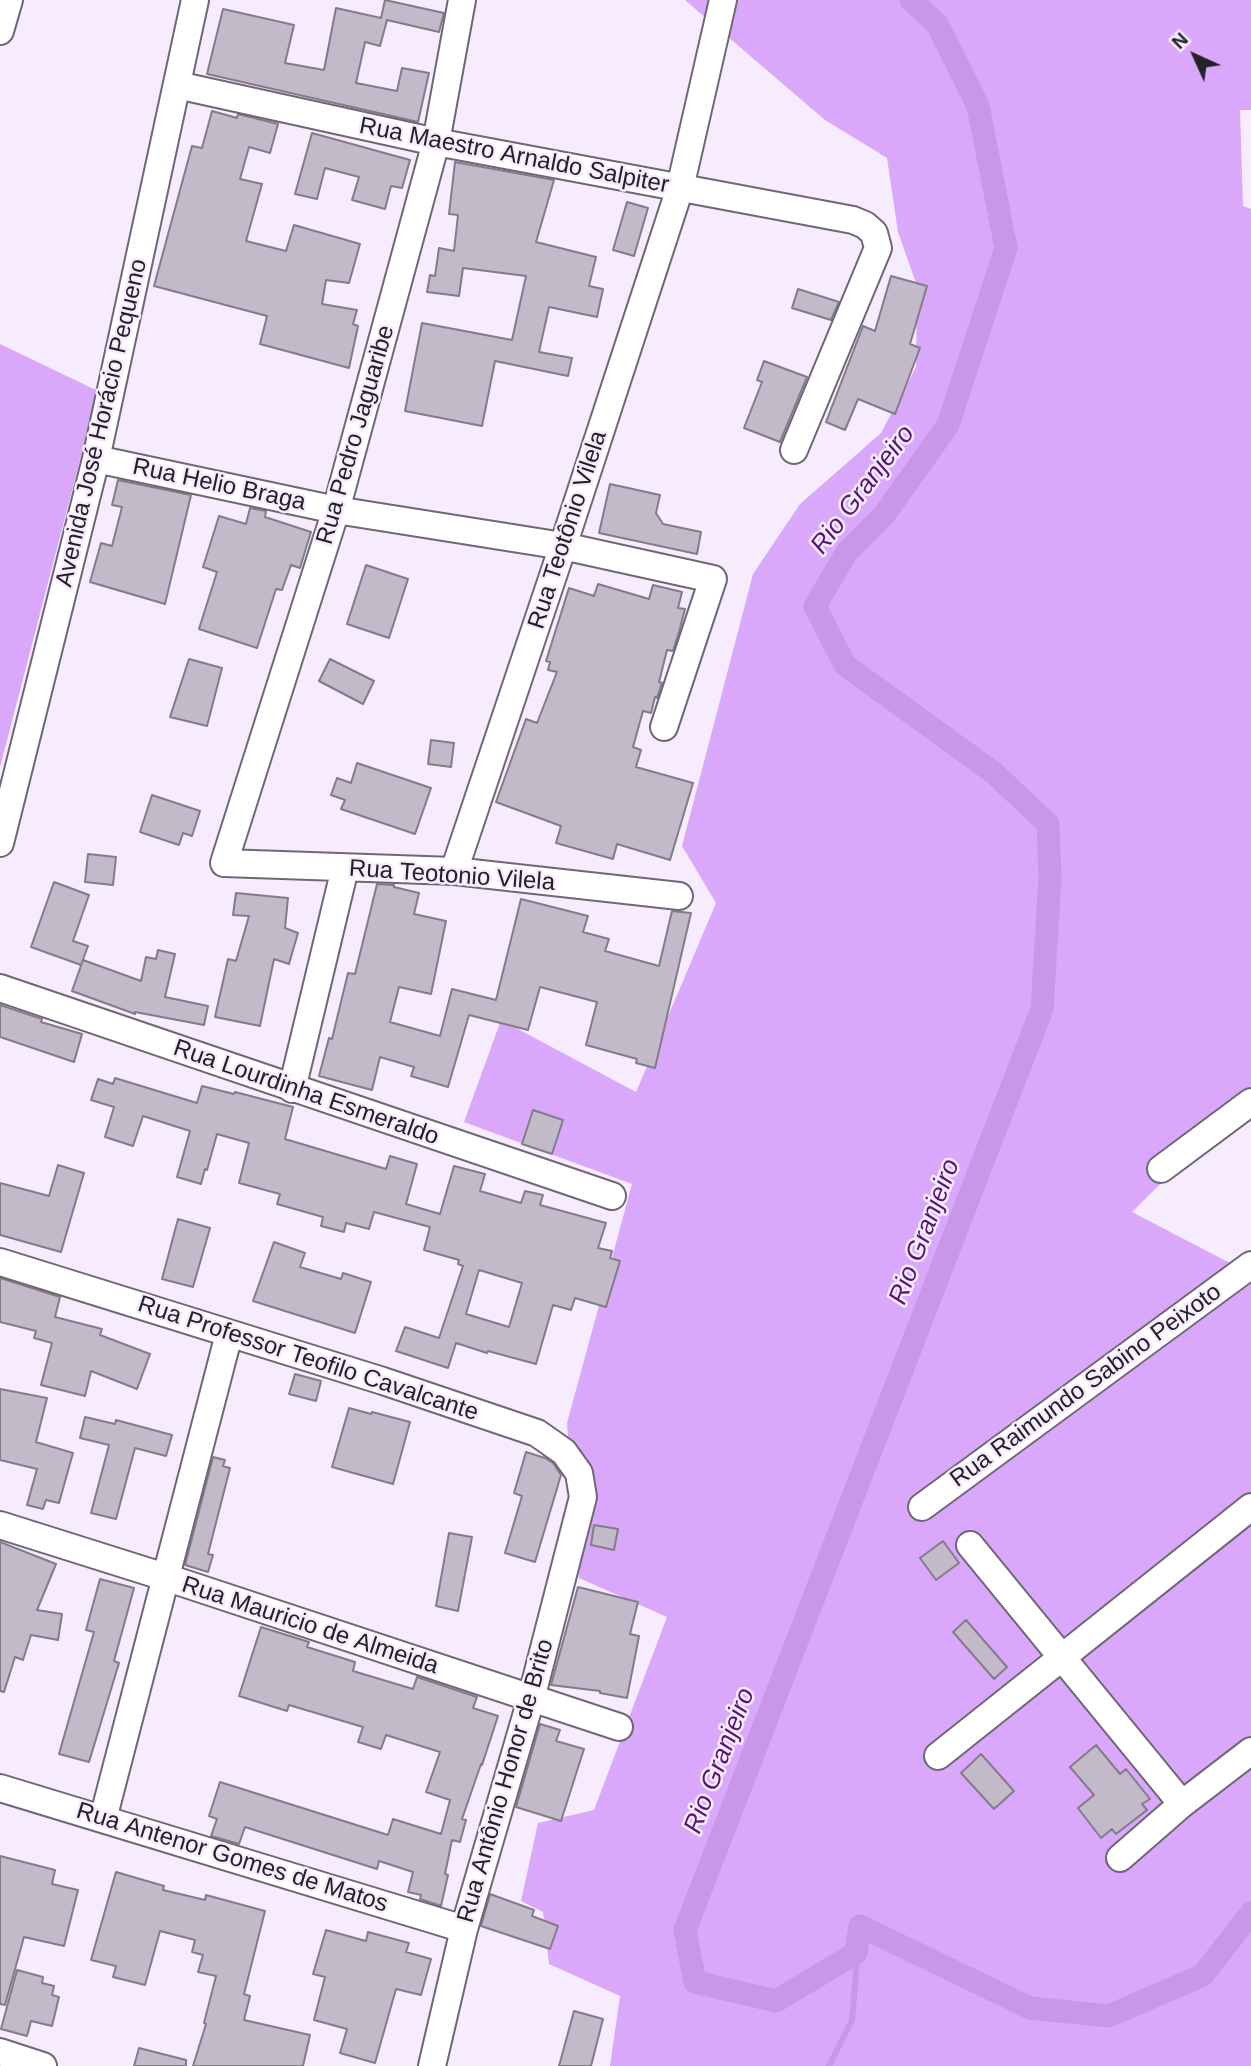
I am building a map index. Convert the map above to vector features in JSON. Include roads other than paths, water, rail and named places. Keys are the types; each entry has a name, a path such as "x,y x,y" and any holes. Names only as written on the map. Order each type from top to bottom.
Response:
{"street":[{"path":"0,31 9,0"},
{"name":"Avenida José Horácio Pequeno","path":"0,844 96,459 195,0"},
{"name":"Rua Pedro Jaguaribe","path":"224,863 336,510 436,142 462,0"},
{"name":"Rua Teotônio Vilela","path":"454,871 680,188 723,0"},
{"name":"Rua Maestro Arnaldo Salpiter","path":"177,85 436,142 853,220 865,225 874,233 878,248 794,450"},
{"name":"Rua Helio Braga","path":"96,459 336,510 563,546 713,579 664,727"},
{"name":"Rua Teotonio Vilela","path":"224,863 454,871 679,896"},
{"path":"292,1089 345,868"},
{"name":"Rua Lourdinha Esmeraldo","path":"0,988 612,1196"},
{"path":"1161,1170 1251,1102"},
{"name":"Rua Professor Teofilo Cavalcante","path":"0,1262 383,1381 537,1433 564,1452 579,1473 583,1497"},
{"name":"Rua Raimundo Sabino Peixoto","path":"922,1507 1251,1265"},
{"path":"103,1819 229,1334"},
{"name":"Rua Antônio Honor de Brito","path":"432,2066 464,1929 531,1699 583,1497"},
{"path":"938,1756 1251,1507"},
{"name":"Rua Mauricio de Almeida","path":"0,1525 619,1727"},
{"path":"970,1545 1182,1804"},
{"path":"1120,1858 1182,1804 1251,1751"},
{"name":"Rua Antenor Gomes de Matos","path":"0,1788 464,1929"},
{"path":"0,2052 43,2066"}],"waterway":[{"name":"Rio Granjeiro","path":"911,0 937,24 978,106 1006,248 948,425 884,515 847,552 815,606 845,665 994,773 1048,824 1050,879 1042,1009 685,1930 695,1982 776,2001 856,1953 860,1926 1030,2008 1109,2016 1203,1975 1251,1913"},
{"path":"829,2066 852,2020 860,1926"}]}
